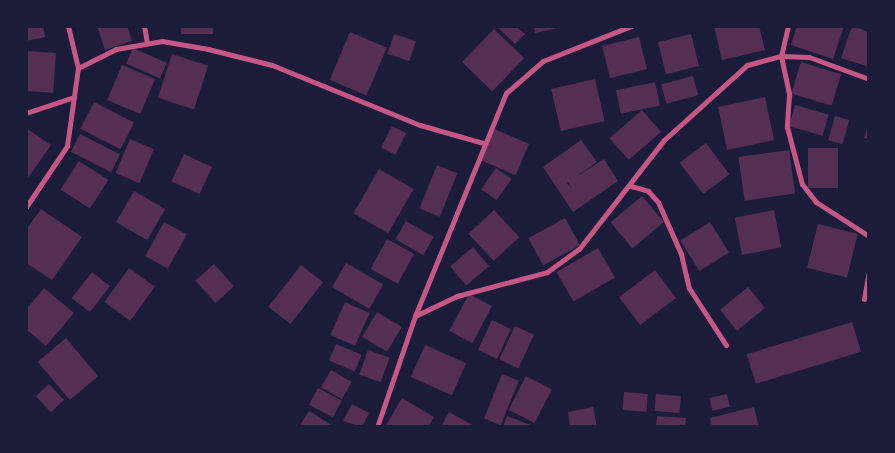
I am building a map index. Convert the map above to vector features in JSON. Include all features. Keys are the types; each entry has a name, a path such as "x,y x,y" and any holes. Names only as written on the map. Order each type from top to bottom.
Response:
{"street":[{"path":"26,207 67,146 78,68 68,26"},
{"path":"144,26 147,43"},
{"path":"377,427 415,316 483,143 506,93 543,61 631,26"},
{"path":"788,26 781,56 789,95 787,127 802,184 816,202 869,236"},
{"path":"78,68 116,49 162,41 272,65 420,125 483,143"},
{"path":"415,316 457,296 547,272 579,249 631,186 664,140 747,65 781,56 809,57 869,79"},
{"path":"26,113 74,97"},
{"path":"631,186 648,192 658,202 681,254 689,288 726,345"},
{"path":"864,299 869,272"}],"building":[{"path":"26,26 43,26 45,37 26,41"},
{"path":"97,26 127,26 132,41 105,50"},
{"path":"181,26 213,26 213,34 181,34"},
{"path":"496,26 516,26 525,34 515,44"},
{"path":"534,26 562,26 562,27 535,33"},
{"path":"714,26 759,26 765,50 722,60"},
{"path":"797,26 844,26 833,59 791,45"},
{"path":"852,26 869,32 869,67 841,58"},
{"path":"494,29 524,58 492,91 462,62"},
{"path":"350,32 387,48 367,95 330,80"},
{"path":"394,34 416,41 409,61 388,54"},
{"path":"691,34 699,66 666,74 658,42"},
{"path":"639,37 647,69 610,78 602,46"},
{"path":"133,48 167,63 160,79 126,64"},
{"path":"28,51 56,53 53,93 26,91"},
{"path":"172,54 208,66 194,109 158,98"},
{"path":"801,62 841,74 832,106 791,94"},
{"path":"122,65 155,79 140,114 107,100"},
{"path":"693,76 698,95 666,104 661,85"},
{"path":"595,79 605,121 561,131 551,89"},
{"path":"655,82 660,105 621,114 616,90"},
{"path":"765,97 774,140 727,150 718,107"},
{"path":"94,102 134,122 120,149 80,129"},
{"path":"795,105 829,115 823,136 789,126"},
{"path":"642,110 661,132 629,160 610,138"},
{"path":"835,116 849,120 843,144 828,140"},
{"path":"392,126 406,133 395,155 381,147"},
{"path":"869,126 869,139 864,138"},
{"path":"26,128 51,145 28,178 26,177"},
{"path":"494,129 529,144 516,175 481,160"},
{"path":"80,134 120,154 111,172 71,152"},
{"path":"130,139 154,149 139,183 116,173"},
{"path":"581,140 597,162 573,179 604,159 618,181 573,212 543,167"},
{"path":"706,143 729,174 703,194 680,163"},
{"path":"808,148 838,148 838,188 808,188"},
{"path":"789,150 795,194 745,201 738,157"},
{"path":"184,154 212,167 199,194 171,181"},
{"path":"79,161 108,180 90,209 60,190"},
{"path":"437,165 457,173 440,217 419,209"},
{"path":"496,168 512,179 497,200 481,189"},
{"path":"379,169 414,189 388,233 354,213"},
{"path":"134,191 165,209 147,240 116,222"},
{"path":"642,196 664,222 632,248 611,222"},
{"path":"41,209 82,237 52,280 26,263 26,230"},
{"path":"494,210 519,237 494,261 468,234"},
{"path":"774,210 781,247 742,255 735,218"},
{"path":"565,218 580,245 543,265 528,238"},
{"path":"406,221 434,237 423,255 396,239"},
{"path":"164,222 187,235 168,269 145,256"},
{"path":"710,222 729,253 699,271 680,241"},
{"path":"818,224 858,234 847,278 807,268"},
{"path":"387,239 414,254 398,284 371,269"},
{"path":"473,247 489,266 466,285 450,266"},
{"path":"598,248 615,277 573,301 556,272"},
{"path":"346,263 383,284 369,309 332,287"},
{"path":"214,264 234,286 215,303 195,281"},
{"path":"301,265 323,282 290,324 268,307"},
{"path":"129,268 155,287 130,321 104,302"},
{"path":"655,270 676,298 640,325 619,297"},
{"path":"92,272 110,286 90,312 72,298"},
{"path":"748,287 765,308 737,331 720,310"},
{"path":"44,288 74,313 46,346 26,329 26,310"},
{"path":"469,294 492,306 472,343 449,331"},
{"path":"345,302 370,313 355,346 330,335"},
{"path":"377,312 402,327 387,352 362,337"},
{"path":"492,320 511,329 497,359 478,350"},
{"path":"852,322 861,352 756,384 747,354"},
{"path":"515,326 534,335 518,368 499,360"},
{"path":"66,338 98,376 70,400 38,362"},
{"path":"336,344 362,355 355,372 329,361"},
{"path":"425,345 466,363 452,395 411,377"},
{"path":"368,350 390,358 381,382 359,374"},
{"path":"331,370 352,382 342,399 321,387"},
{"path":"502,374 519,381 501,425 484,419"},
{"path":"526,376 552,389 535,423 509,410"},
{"path":"49,384 64,400 51,412 36,396"},
{"path":"318,388 342,401 333,417 309,405"},
{"path":"624,392 648,394 646,412 622,410"},
{"path":"656,394 681,396 679,413 655,411"},
{"path":"727,394 730,407 712,411 709,398"},
{"path":"402,398 434,417 428,427 385,427"},
{"path":"352,404 369,413 362,427 343,421"},
{"path":"593,407 597,427 570,427 568,412"},
{"path":"754,407 759,427 712,427 710,418"},
{"path":"309,411 332,425 330,427 299,427"},
{"path":"449,412 476,427 441,427"},
{"path":"507,416 536,427 503,427"},
{"path":"657,416 686,418 685,427 656,427"}]}
